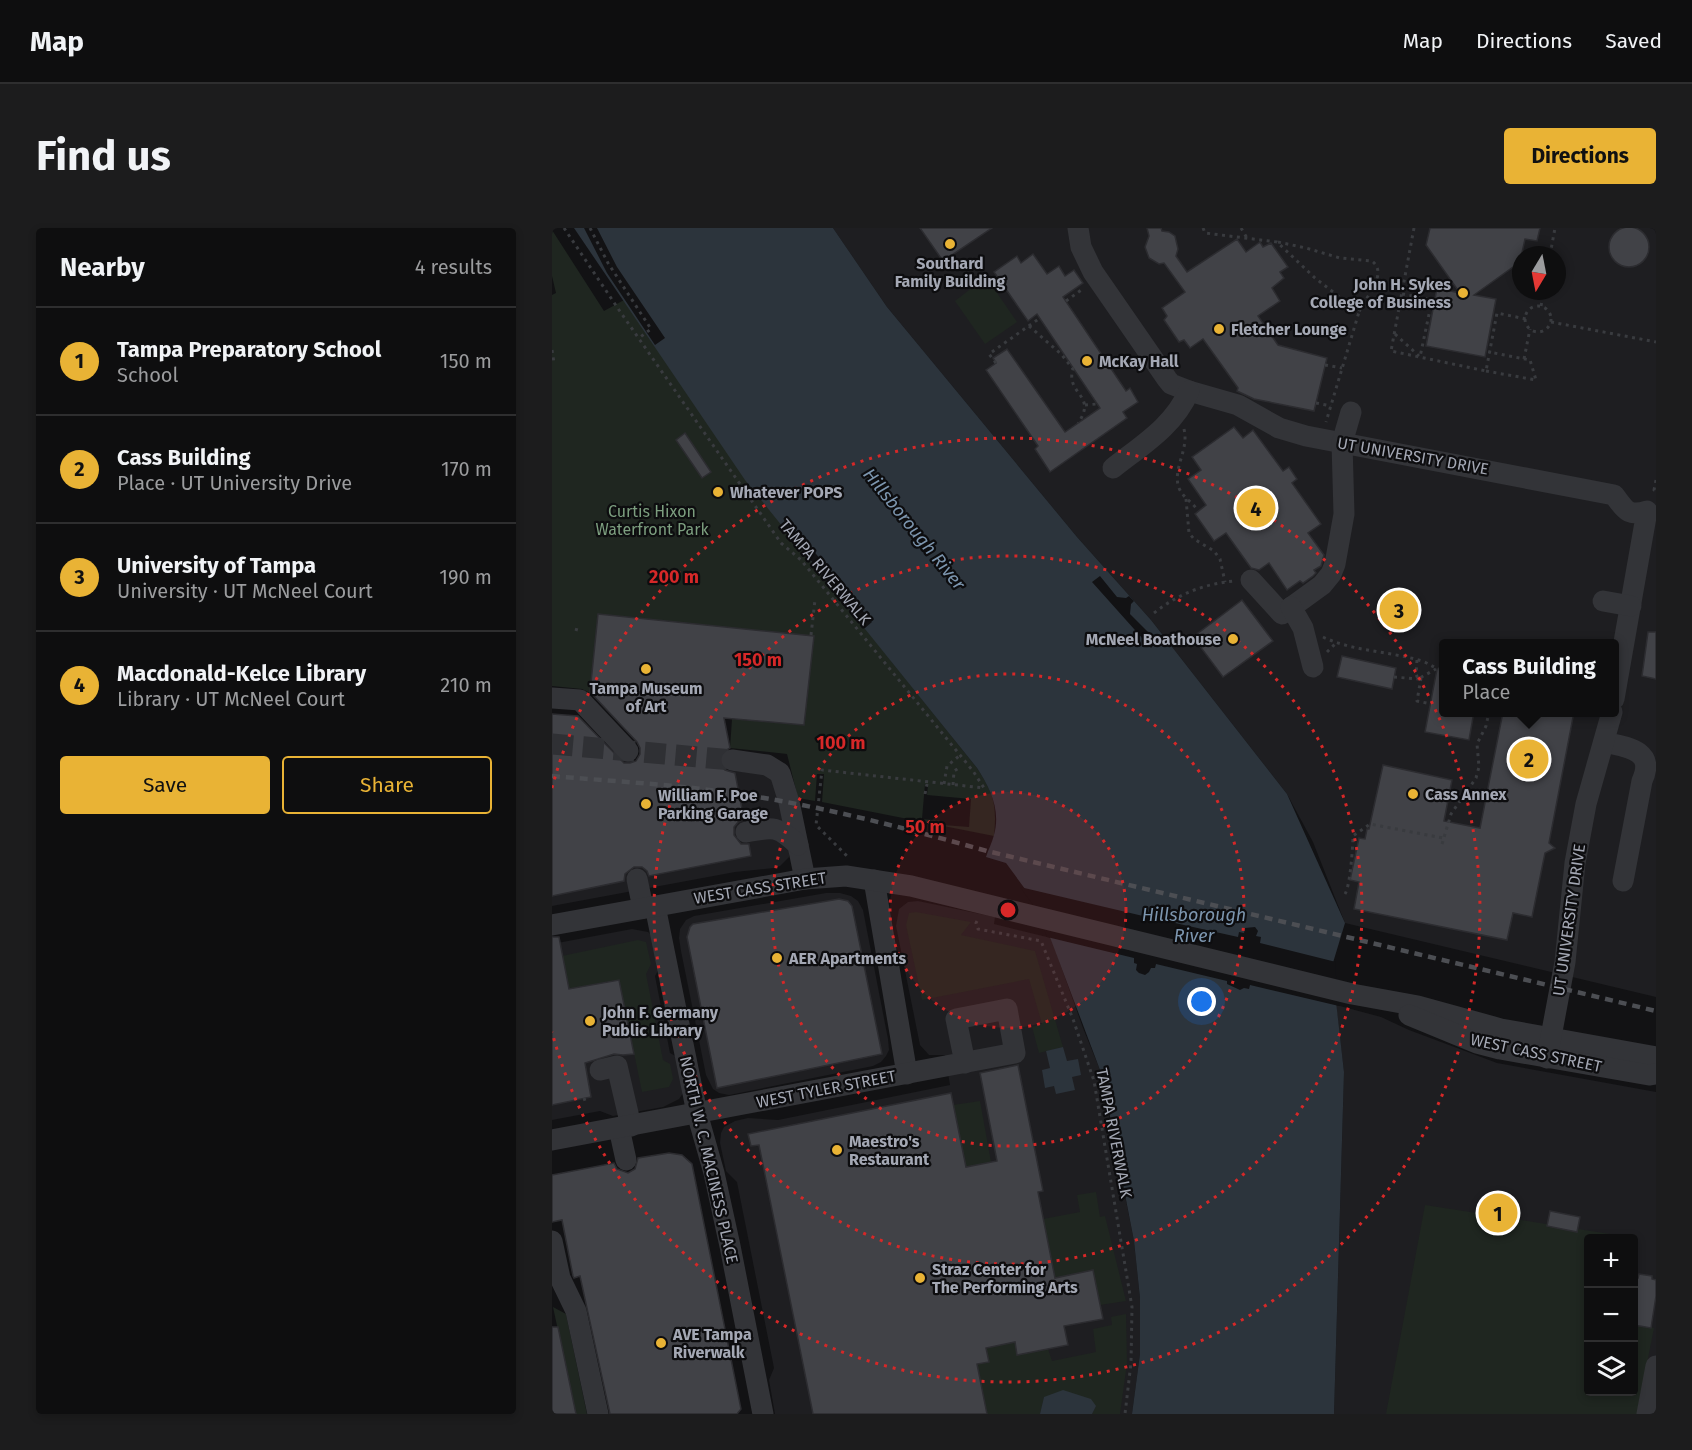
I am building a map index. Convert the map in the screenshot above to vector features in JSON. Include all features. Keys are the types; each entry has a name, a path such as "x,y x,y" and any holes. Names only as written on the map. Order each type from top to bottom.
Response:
{"street":[{"name":"UT UNIVERSITY DRIVE","path":"1078,228 1084,255 1103,288 1167,379 1177,387 1238,405 1292,433 1614,495 1627,512 1636,515 1647,511 1619,672"},
{"path":"1113,468 1162,430 1180,409 1189,391"},
{"path":"1251,580 1282,614 1322,585 1331,574 1344,514 1341,409"},
{"path":"1603,601 1631,606"},
{"path":"1291,607 1319,662"},
{"path":"552,698 580,700 628,751"},
{"name":"UT UNIVERSITY DRIVE","path":"1549,1048 1565,962 1575,862 1586,804 1611,717"},
{"path":"1604,742 1634,749 1643,756 1647,771 1642,781 1623,881"},
{"path":"732,760 767,765 780,773 789,802 805,879"},
{"path":"772,827 782,816 789,802"},
{"path":"746,832 772,827 786,833 798,845"},
{"name":"WEST CASS STREET","path":"552,925 805,879 846,876 911,886 1352,994 1418,1006 1501,1029 1549,1048 1649,1075 1656,1074"},
{"name":"NORTH W. C. MACINESS PLACE","path":"637,879 649,907 697,1113 714,1173 763,1414"},
{"name":"WEST TYLER STREET","path":"552,1140 907,1074 874,880"},
{"name":"WEST CASS STREET","path":"1549,1048 1656,1056"},
{"path":"907,1074 964,1062"},
{"path":"600,1070 617,1066 625,1127 626,1160"},
{"path":"552,1241 560,1278 576,1311 598,1414"},
{"path":"1647,1414 1656,1366"}],"path":[{"name":"TAMPA RIVERWALK","path":"564,228 781,543 801,560 960,755 984,788 822,770 816,825 848,856"},
{"path":"590,228 608,263 651,329 638,338"},
{"path":"1203,228 1206,233 1277,242 1340,258 1372,261 1376,264 1377,280 1359,312 1342,368 1341,409 1326,423"},
{"path":"1241,228 1247,238"},
{"path":"1409,228 1413,233"},
{"path":"1414,228 1391,351 1536,380 1530,360 1490,352"},
{"path":"1552,246 1556,228"},
{"path":"1277,242 1314,278 1359,312"},
{"path":"1066,301 1090,284"},
{"path":"1402,294 1432,300 1420,357"},
{"path":"1541,306 1542,300"},
{"path":"1524,359 1530,329 1526,319 1529,310 1541,306"},
{"path":"1541,306 1550,314 1551,322"},
{"path":"1486,371 1497,313 1526,319"},
{"path":"996,363 990,354 1040,318"},
{"path":"1530,329 1542,331 1551,322"},
{"path":"1551,322 1656,342"},
{"path":"1029,326 1061,354 1073,369 1072,386 1082,396 1085,405 1084,414 1078,423"},
{"path":"1395,333 1420,357"},
{"path":"552,350 554,363"},
{"path":"1325,365 1342,368"},
{"path":"1316,403 1341,409"},
{"path":"1085,405 1097,404"},
{"path":"1183,429 1186,438 1178,473 1178,486 1186,500 1189,533 1194,539 1214,551 1220,559 1225,582"},
{"path":"1656,480 1654,490 1656,490"},
{"path":"1186,500 1198,511"},
{"path":"1154,613 1184,593 1214,583 1251,580"},
{"path":"811,635 815,600"},
{"path":"576,631 578,624"},
{"path":"1302,627 1336,643 1417,660 1439,669"},
{"path":"1319,662 1336,643"},
{"path":"1417,660 1416,674 1419,679 1417,701 1431,704"},
{"path":"1394,676 1419,679 1436,669"},
{"path":"1442,844 1451,814 1476,778 1479,766 1477,744 1488,717"},
{"path":"944,784 946,766 960,755"},
{"path":"953,784 954,771 959,768"},
{"path":"925,794 927,784"},
{"path":"1345,894 1349,886 1348,875 1354,844 1353,836 1370,824 1443,838"},
{"name":"TAMPA RIVERWALK","path":"980,917 976,923 978,928 1041,941 1073,1019 1094,1081 1132,1307 1131,1363 1125,1414"}],"shaded area":[{"path":"833,228 1656,228 1656,997 1345,923 1313,842 1287,794 1151,620 1077,537 887,307"},
{"name":"William F. Poe Parking Garage","path":"552,753 765,774 775,780 790,848 789,857 780,866 774,868 735,872 552,906"},
{"path":"826,893 851,896 858,901 863,910 888,1039 889,1050 886,1056 873,1066 729,1095 719,1093 713,1089 706,1075 681,951 680,929 686,920 694,916"},
{"path":"918,901 995,917 994,924 1051,938 1100,1070 1134,1241 1140,1298 1140,1354 1132,1414 775,1414 769,1380 774,1368 737,1182 726,1171 720,1143 721,1133 724,1127 748,1118 778,1120 950,1085 945,1055 929,1055 920,1045 896,926 899,909 908,902"},
{"path":"632,929 648,932 656,940 661,965 655,976 670,1053 679,1058 683,1093 679,1099 663,1107 613,1116 600,1111 552,1120 552,944"},
{"path":"1336,1005 1381,1017 1497,1063 1656,1092 1656,1414 1334,1414 1344,1072"}],"green space":[{"name":"Curtis Hixon Waterfront Park","path":"552,230 604,311 624,300 792,537 977,768 993,800 994,836 822,802 824,774 817,774 815,801 798,798 787,754 730,748 732,719 804,725 813,636 598,614 590,693 582,689 552,686 552,295 556,293 552,276","holes":["925,784 928,785 927,795 971,799 969,827 943,825 943,821 922,819"]},
{"path":"986,277 1017,322 985,344 955,301"},
{"path":"916,912 971,922 961,935 1035,951 1063,1047 1039,1053 1032,1027 1042,1024 1029,979 922,1000 906,925 909,913"},
{"path":"638,940 646,942 651,964 646,974 663,1060 670,1064 673,1079 669,1087 642,1092 619,980 569,989 562,956"},
{"path":"980,1101 991,1162 966,1167 953,1105"},
{"path":"1096,1192 1100,1217 1105,1216 1126,1301 1100,1305 1093,1271 1066,1276 1062,1314 1043,1219 1080,1212 1077,1195"},
{"path":"1425,1205 1610,1234 1584,1234 1584,1396 1638,1396 1638,1325 1654,1328 1637,1414 1386,1414"},
{"path":"553,1307 566,1314 587,1414 576,1414"},
{"path":"1126,1314 1127,1363 1120,1414 1092,1414 1096,1406 1044,1397 1040,1414 987,1414 981,1381 963,1367 989,1362 986,1348 1015,1342 1017,1355 1048,1349 1052,1361 1096,1352 1093,1329 1112,1325 1111,1317"}],"water":[{"name":"Hillsborough River","path":"574,228 833,228 887,307 1077,537 1151,620 1287,794 1345,923 1332,966 1344,1072 1334,1414 1132,1414 1140,1354 1140,1298 1134,1241 1105,1091 1100,1070 1039,908 1006,863 986,857 996,826 995,808 990,791 977,768 745,480"},
{"path":"1063,1047 1067,1061 1078,1059 1081,1075 1072,1077 1075,1090 1056,1094 1054,1086 1045,1088 1042,1070 1050,1068 1046,1051"},
{"path":"1063,1390 1091,1399 1096,1406 1092,1414 1040,1414 1044,1397"}],"pier":[{"path":"584,228 597,228 617,267 665,338 655,345 607,273"},
{"path":"798,532 872,622 865,628 792,537"},
{"path":"1100,576 1117,597 1129,596 1134,601 1131,604 1130,614 1157,641 1151,648 1092,582"},
{"path":"1020,887 1143,916 1146,913 1159,912 1166,921 1238,937 1239,932 1244,933 1245,928 1255,927 1258,931 1256,936 1261,937 1260,943 1336,962 1339,1006 1250,985 1249,989 1240,990 1227,984 1227,981 1156,964 1155,968 1151,968 1145,975 1139,973 1136,970 1137,964 1134,963 1134,958 1047,937 1036,909"}],"building":[{"path":"1629,227 1643,233 1649,247 1643,261 1629,267 1615,261 1609,247 1615,233"},
{"name":"Southard Family Building","path":"920,228 992,228 943,261"},
{"name":"Fletcher Lounge","path":"1147,228 1161,228 1162,231 1175,236 1178,249 1176,256 1187,272 1237,239 1246,252 1260,242 1263,247 1271,243 1288,267 1280,272 1284,278 1272,288 1280,301 1258,316 1278,345 1327,358 1314,411 1254,399 1237,391 1238,388 1203,339 1190,348 1184,340 1179,342 1164,320 1167,316 1162,308 1185,292 1164,263 1159,264 1149,258 1145,247 1149,236"},
{"name":"John H. Sykes College of Business","path":"1430,228 1540,228 1537,241 1525,239 1523,246 1512,246 1512,268 1474,295 1496,299 1485,357 1426,346 1437,288 1460,293 1426,245"},
{"name":"McKay Hall","path":"1033,254 1047,274 1059,266 1065,276 1074,270 1083,283 1063,297 1126,391 1130,388 1138,402 1123,412 1127,418 1050,472 1035,449 1038,446 986,370 996,363 993,358 1007,349 1065,432 1100,408 1037,314 1028,321 994,272 1017,256 1021,263"},
{"path":"1234,427 1243,438 1253,430 1283,471 1289,467 1297,479 1292,483 1321,524 1308,533 1324,555 1321,566 1314,570 1316,573 1313,576 1287,590 1269,563 1259,570 1251,568 1226,533 1214,541 1195,514 1206,505 1188,479 1201,470 1192,457"},
{"path":"685,433 711,472 702,478 676,440"},
{"name":"McNeel Boathouse","path":"1242,600 1273,641 1223,677 1193,637"},
{"path":"598,614 814,636 804,725 724,718 730,748 722,753 720,764 725,770 735,773 744,819 734,827 734,835 741,844 749,844 751,856 649,876 642,867 634,867 625,874 624,881 552,896 552,714 578,716 624,763 636,761 640,754 637,742 590,692"},
{"path":"1648,632 1656,632 1656,679 1642,676"},
{"path":"1342,656 1396,668 1392,689 1337,677"},
{"path":"1437,669 1439,669 1439,717 1473,717 1469,740 1425,732"},
{"path":"1502,717 1573,717 1549,843 1555,848 1545,853 1532,917 1513,913 1507,940 1354,909 1359,882 1350,880 1359,838 1365,839 1367,829 1369,829 1383,765 1452,780 1444,821 1480,828"},
{"path":"839,899 848,901 852,906 882,1054 717,1088 687,937 690,927 693,924"},
{"name":"John F. Germany Public Library","path":"552,937 559,937 569,989 619,980 634,1054 614,1054 585,1063 591,1097 552,1105"},
{"name":"Straz Center for The Performing Arts","path":"1018,1065 1043,1191 1038,1192 1055,1278 1093,1270 1103,1319 1064,1326 1068,1345 1017,1355 1015,1342 986,1348 989,1362 977,1364 987,1414 813,1414 759,1145 751,1146 748,1134 951,1093 966,1167 997,1161 980,1073"},
{"name":"AVE Tampa Riverwalk","path":"669,1153 682,1155 692,1164 741,1409 737,1414 610,1414 580,1276 574,1278 573,1276 562,1220 552,1222 552,1175 614,1163 617,1169 628,1173 635,1169 638,1158"},
{"path":"1550,1211 1580,1217 1577,1232 1547,1226"},
{"path":"1639,1274 1652,1276 1652,1279 1656,1280 1651,1328 1638,1326"},
{"path":"552,1327 558,1327 576,1414 552,1414"}],"tunnel":[{"path":"552,744 732,760"}],"railway":[{"path":"552,776 704,789 824,810 1656,1011"}],"place":[{"name":"Southard Family Building","path":"950,244"},
{"name":"John H. Sykes College of Business","path":"1463,293"},
{"name":"Fletcher Lounge","path":"1219,329"},
{"name":"McKay Hall","path":"1087,361"},
{"name":"Whatever POPS","path":"718,492"},
{"name":"Macdonald-Kelce Library","path":"1256,508"},
{"name":"University of Tampa","path":"1399,610"},
{"name":"McNeel Boathouse","path":"1233,639"},
{"name":"Tampa Museum of Art","path":"646,669"},
{"name":"Cass Building","path":"1529,759"},
{"name":"Cass Annex","path":"1413,794"},
{"name":"William F. Poe Parking Garage","path":"646,804"},
{"name":"AER Apartments","path":"777,958"},
{"name":"John F. Germany Public Library","path":"590,1021"},
{"name":"Maestro's Restaurant","path":"837,1150"},
{"name":"Tampa Preparatory School","path":"1498,1213"},
{"name":"Straz Center for The Performing Arts","path":"920,1278"},
{"name":"AVE Tampa Riverwalk","path":"661,1343"}]}
